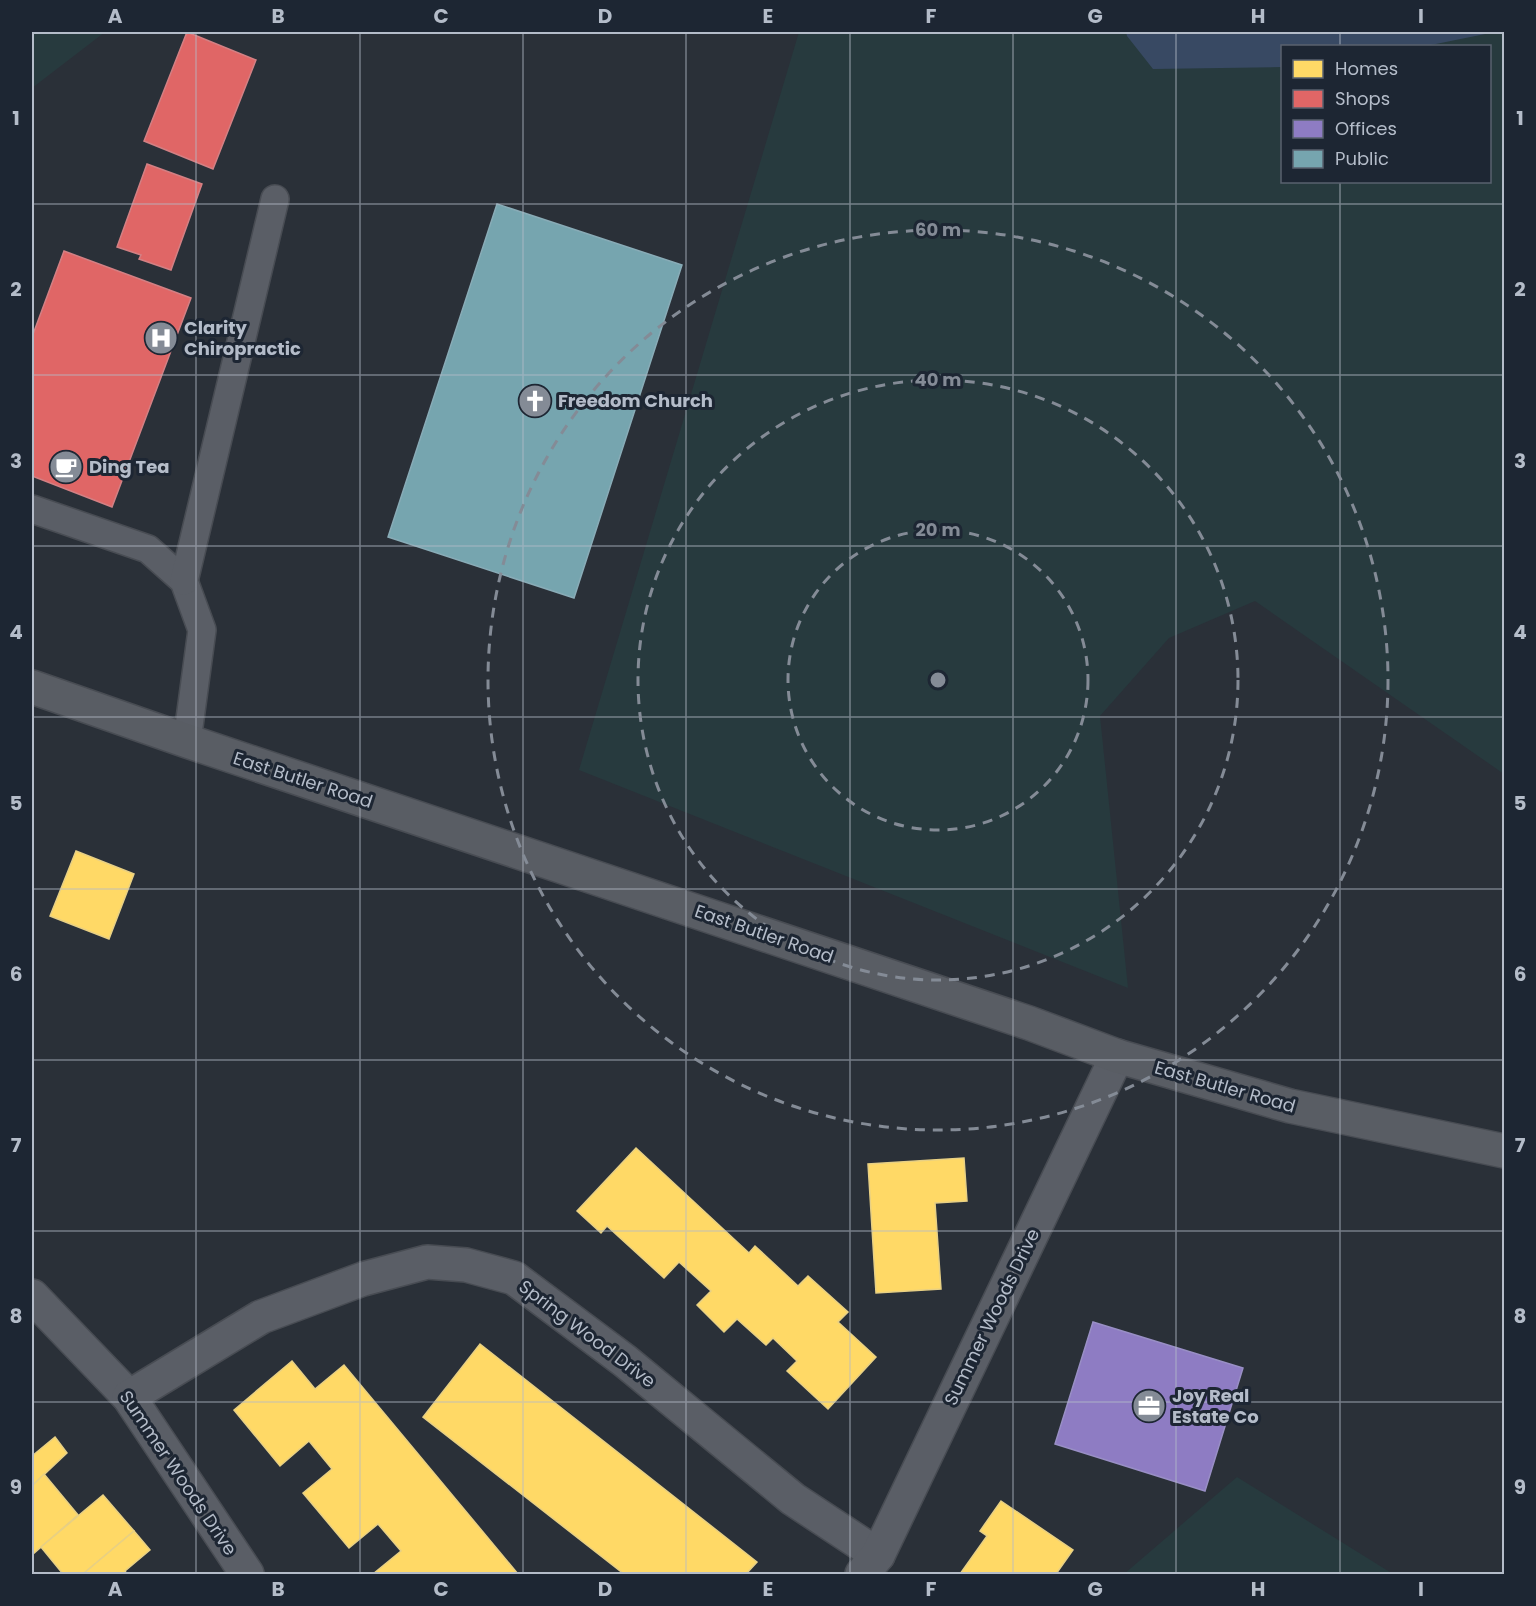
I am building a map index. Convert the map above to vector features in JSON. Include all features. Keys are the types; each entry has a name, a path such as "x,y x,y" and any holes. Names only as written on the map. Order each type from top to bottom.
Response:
{"main road":[{"name":"East Butler Road","path":"32,687 1029,1023 1117,1056 1290,1106 1504,1151"}],"street":[{"name":"Summer Woods Drive","path":"870,1565 1117,1056"},
{"name":"Spring Wood Drive","path":"129,1397 261,1317 363,1279 427,1262 466,1265 514,1278 625,1361 870,1565"},
{"name":"Summer Woods Drive","path":"32,1296 129,1397 247,1575"}],"lane":[{"path":"184,581 275,200"},
{"path":"32,509 148,549 184,581 202,630 187,741"}],"green space":[{"path":"32,32 105,32 32,88"},
{"path":"799,32 1504,32 1504,774 1255,601 1169,638 1100,716 1128,988 579,770"},
{"path":"1237,1477 1393,1574 1124,1574"}],"water":[{"path":"1126,32 1495,32 1431,45 1281,45 1281,67 1153,69"}],"building: Homes":[{"path":"76,851 134,874 109,939 50,916"},
{"path":"636,1148 749,1253 755,1246 798,1286 808,1276 848,1312 838,1322 876,1357 828,1409 787,1371 797,1361 773,1338 766,1345 737,1319 724,1332 697,1305 711,1291 679,1262 664,1278 607,1226 601,1233 577,1211"},
{"path":"964,1158 967,1201 935,1203 941,1289 876,1293 868,1164"},
{"path":"480,1344 757,1562 746,1574 624,1574 423,1417"},
{"path":"292,1361 315,1389 344,1365 518,1574 373,1574 401,1551 378,1524 349,1548 303,1493 332,1469 309,1441 280,1466 234,1410"},
{"path":"55,1437 67,1453 32,1486 32,1456"},
{"path":"44,1474 78,1515 33,1554 32,1486"},
{"path":"103,1495 134,1531 83,1574 63,1574 41,1547"},
{"path":"1001,1501 1073,1550 1056,1574 960,1574 987,1536 980,1531"},
{"path":"134,1531 150,1550 125,1571 127,1574 83,1574"}],"building: Shops":[{"path":"187,32 256,60 213,169 144,141"},
{"path":"147,164 202,184 171,270 139,259 141,255 117,247"},
{"path":"64,251 191,298 112,507 32,476 32,337"}],"building: Offices":[{"name":"Joy Real Estate Co","path":"1093,1322 1243,1368 1205,1491 1055,1444"}],"building: Public":[{"name":"Freedom Church","path":"497,204 682,265 574,598 388,537"}],"place":[{"name":"Clarity Chiropractic","path":"161,338"},
{"name":"Freedom Church","path":"535,401"},
{"name":"Ding Tea","path":"66,467"},
{"name":"Joy Real Estate Co","path":"1149,1406"}]}
